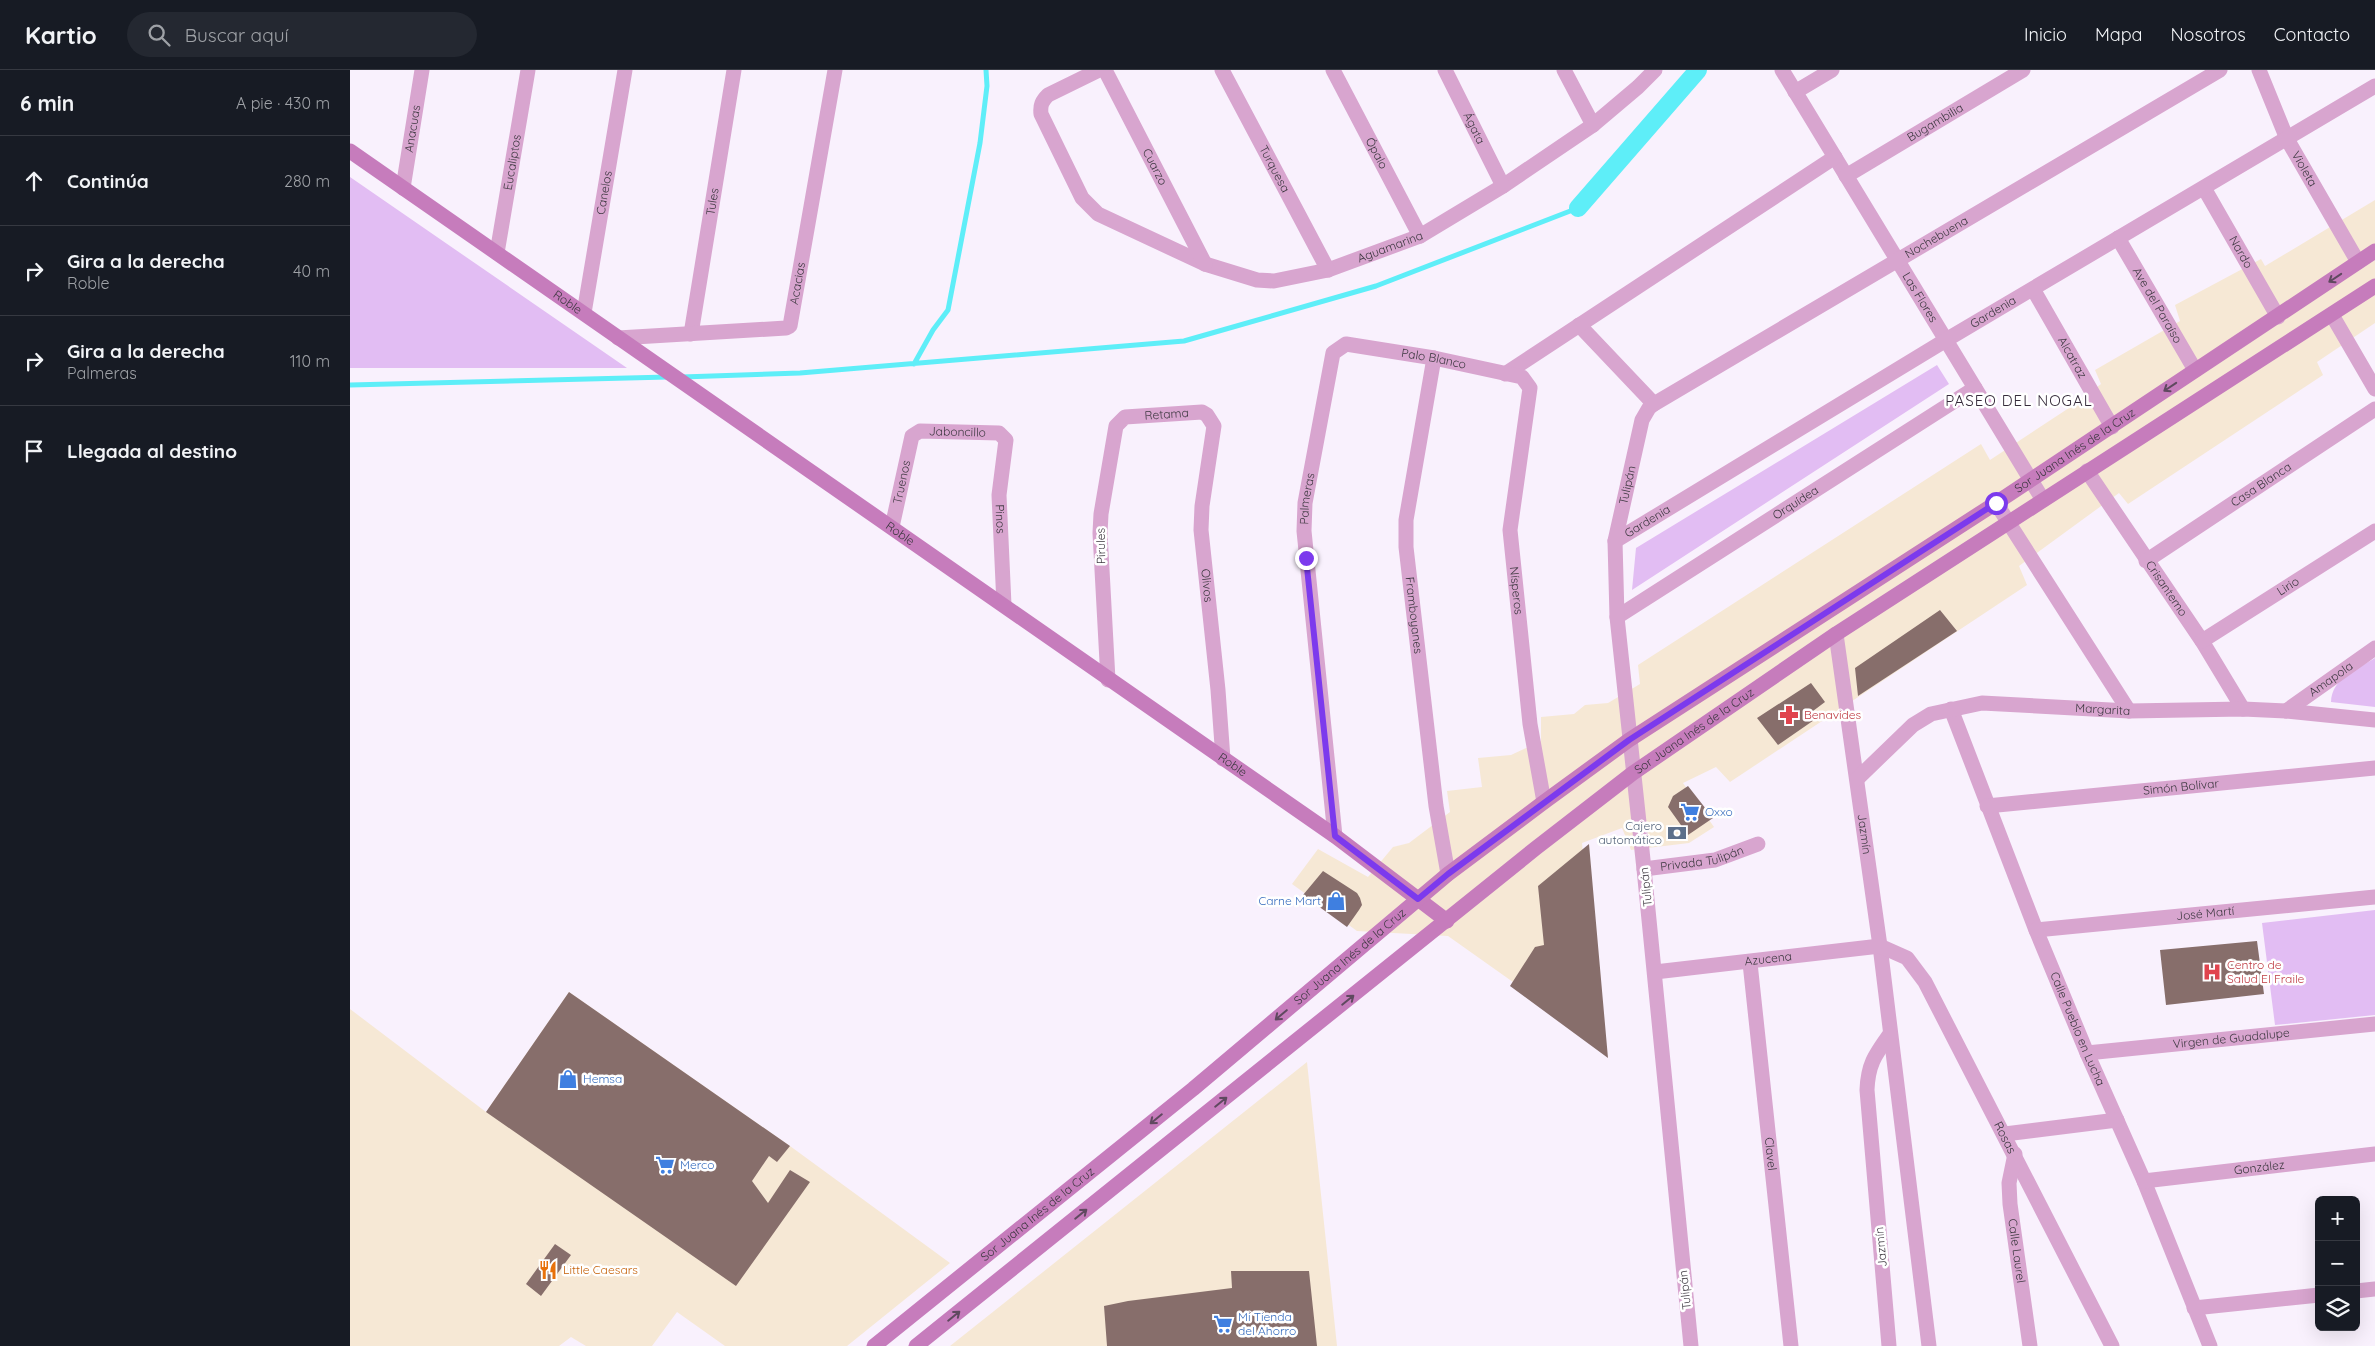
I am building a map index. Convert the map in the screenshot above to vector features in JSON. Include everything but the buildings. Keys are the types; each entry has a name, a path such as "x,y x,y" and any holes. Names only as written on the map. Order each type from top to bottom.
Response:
{"main road":[{"name":"Roble","path":"350,152 694,389 1108,680 1335,836 1447,921"},
{"name":"Sor Juana Inés de la Cruz","path":"874,1346 1193,1089 1448,874 1544,802 1629,740 2112,427 2375,251"},
{"name":"Sor Juana Inés de la Cruz","path":"916,1346 1536,848 1633,774 1836,634 2375,286"},
{"path":"1744,666 1758,688"},
{"path":"954,1281 971,1301"}],"street":[{"name":"Anacuas","path":"403,188 422,70"},
{"name":"Eucaliptos","path":"497,253 528,70"},
{"name":"Canelos","path":"584,313 624,70"},
{"name":"Tules","path":"691,334 734,70"},
{"name":"Acacias","path":"618,338 786,328 793,322 835,70"},
{"name":"Aguamarina","path":"1099,70 1048,95 1042,101 1040,107 1040,114 1082,198 1090,208 1098,214 1205,264 1258,280 1274,281 1328,270 1420,236 1503,186 1593,126 1655,70"},
{"name":"Cuarzo","path":"1105,70 1205,264"},
{"name":"Turquesa","path":"1222,70 1328,270"},
{"name":"Ópalo","path":"1333,70 1420,236"},
{"name":"Ágata","path":"1445,70 1503,186"},
{"path":"1564,70 1593,126"},
{"name":"Las Flores","path":"1782,70 2043,500"},
{"path":"1795,92 1832,70"},
{"name":"Bugambilia","path":"1846,176 2023,70"},
{"name":"Nochebuena","path":"1654,404 2220,70"},
{"name":"Violeta","path":"2259,70 2286,139 2358,262"},
{"name":"Gardenia","path":"1615,541 1946,340 2375,86"},
{"path":"1505,374 1835,157"},
{"name":"Nardo","path":"2204,188 2278,317"},
{"name":"Ave del Paraíso","path":"2118,238 2195,370"},
{"name":"Alcatraz","path":"2034,289 2112,427"},
{"path":"2332,315 2375,389"},
{"path":"1579,325 1654,404"},
{"name":"Palo Blanco","path":"1341,346 1346,344 1434,358 1522,377 1526,380"},
{"name":"Palmeras","path":"1335,836 1304,530 1305,503 1334,354 1341,346"},
{"name":"Framboyanes","path":"1434,358 1406,520 1406,547 1436,806 1448,874"},
{"name":"Nísperos","path":"1526,380 1530,388 1510,530 1530,724 1544,802"},
{"name":"Orquídea","path":"1617,617 1975,388"},
{"name":"Tulipán","path":"1654,404 1648,408 1642,420 1615,541 1617,617 1655,972 1691,1346"},
{"name":"Casa Blanca","path":"2146,560 2375,409"},
{"name":"Retama","path":"1125,417 1202,412 1208,415"},
{"name":"Olivos","path":"1208,415 1214,426 1202,506 1201,530 1218,690 1223,759"},
{"name":"Pirules","path":"1108,680 1100,559 1101,514 1116,426 1125,417"},
{"name":"Jaboncillo","path":"912,436 920,431 999,433 1003,435"},
{"name":"Pinos","path":"1003,435 1006,440 999,496 999,521 1004,606"},
{"name":"Truenos","path":"892,527 912,436"},
{"name":"Crisantemo","path":"2087,471 2202,641 2243,709"},
{"path":"1996,503 2128,711"},
{"name":"Lirio","path":"2202,641 2375,531"},
{"name":"Jazmín","path":"1836,634 1880,946 1929,1346"},
{"name":"Amapola","path":"2286,711 2375,648"},
{"name":"Margarita","path":"1857,779 1913,725 1931,714 1982,703 2128,711 2243,709 2286,711 2375,720"},
{"name":"Calle Pueblo en Lucha","path":"1951,709 2036,930 2087,1053 2144,1181 2210,1346"},
{"name":"Simón Bolívar","path":"1987,806 2375,768"},
{"name":"Privada Tulipán","path":"1644,869 1715,860 1758,844"},
{"name":"José Martí","path":"2036,930 2375,897"},
{"name":"Azucena","path":"1655,972 1750,963 1880,946"},
{"name":"Rosas","path":"1880,946 1899,953 1915,966 2005,1134 2112,1346"},
{"name":"Clavel","path":"1750,963 1791,1346"},
{"name":"Virgen de Guadalupe","path":"2087,1053 2375,1024"},
{"name":"Jazmín","path":"1889,1346 1867,1090 1868,1072 1872,1060 1890,1034"},
{"path":"2005,1134 2116,1120"},
{"name":"Calle Laurel","path":"2015,1154 2009,1182 2010,1204 2030,1346"},
{"name":"González","path":"2144,1181 2375,1154"},
{"path":"2360,1291 2375,1289"},
{"path":"2194,1308 2315,1295"}],"shaded area":[{"path":"350,177 627,368 350,368"},
{"path":"2375,200 2375,323 2317,362 2323,375 2128,504 2119,493 2019,566 2027,585 1730,782 1716,767 1683,783 1714,827 1689,843 1631,850 1622,828 1582,843 1602,1045 1448,936 1357,931 1292,884 1318,849 1368,877 1393,847 1409,843 1450,812 1447,791 1482,787 1478,758 1511,755 1541,741 1541,717 1574,714 1585,705 1608,703 1640,684 1638,665 1981,444 1990,460 2075,404 2101,384 2095,370 2180,321 2175,305 2261,259 2265,266"},
{"path":"1937,365 1949,384 1632,590 1636,548"},
{"path":"2375,658 2375,707 2331,702 2332,694 2340,681"},
{"path":"2375,910 2375,1015 2275,1025 2262,923"},
{"name":"Merco","path":"569,992 790,1146 950,1263 847,1346 725,1346 677,1312 652,1346 586,1346 571,1337 559,1346 350,1346 350,1009 486,1112"},
{"name":"Mi Tienda del Ahorro","path":"1307,1062 1337,1346 950,1346"}],"waterway":[{"path":"914,364 933,330 948,310 980,143 987,86 986,70"},
{"path":"1578,208 1698,70"},
{"path":"682,377 800,373 1184,341 1376,286 1578,208"},
{"path":"350,385 668,377"}],"place":[{"name":"Benavides","path":"1789,715"},
{"name":"Oxxo","path":"1690,812"},
{"name":"Cajero automático","path":"1677,833"},
{"name":"Carne Mart","path":"1336,901"},
{"name":"Centro de Salud El Fraile","path":"2212,972"},
{"name":"Hemsa","path":"568,1079"},
{"name":"Merco","path":"665,1165"},
{"name":"Little Caesars","path":"548,1270"},
{"name":"Mi Tienda del Ahorro","path":"1223,1324"}],"district":[{"name":"PASEO DEL NOGAL","path":"2019,401"}],"route":[{"path":"1306,558 1335,836 1418,899 1448,874 1629,740 1996,503"}]}
